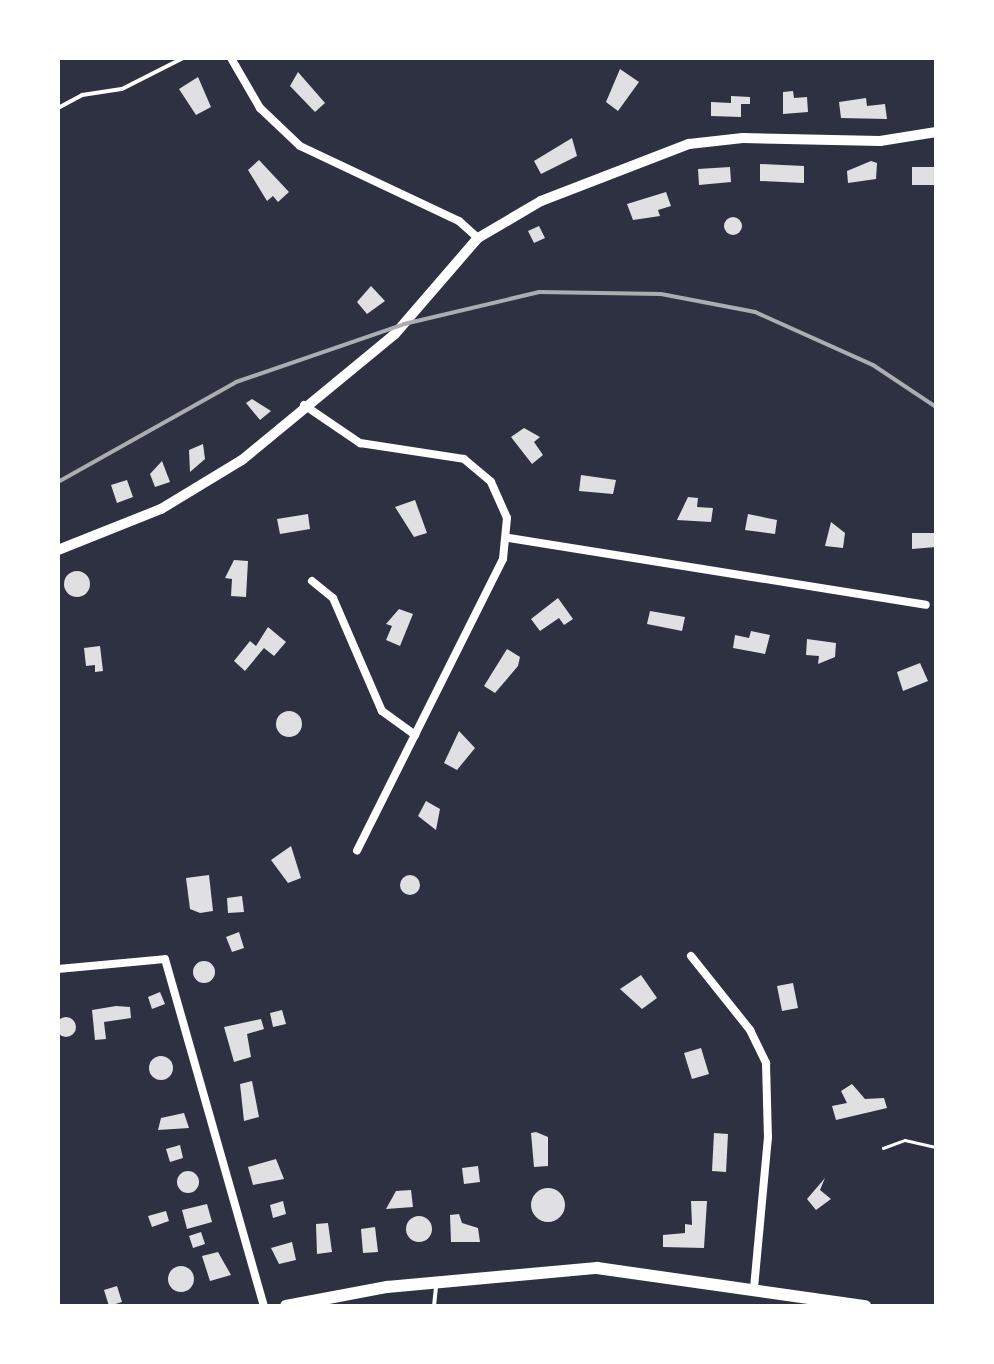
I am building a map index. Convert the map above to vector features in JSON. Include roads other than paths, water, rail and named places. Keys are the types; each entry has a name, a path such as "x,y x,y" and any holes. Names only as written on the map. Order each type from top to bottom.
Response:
{"main road":[{"path":"286,1306 436,1283 598,1268 865,1306"}],"street":[{"path":"231,58 260,108 300,146 331,166 460,221 478,238"},
{"path":"58,550 208,483 395,334 478,238 556,194 690,144 742,138 862,142 936,132"},
{"path":"304,405 360,443 427,448 478,468 501,500 509,538 357,850"},
{"path":"509,538 926,605"},
{"path":"312,581 339,608 370,692 391,720 415,735"},
{"path":"691,956 750,1030 766,1064 768,1137 754,1289"},
{"path":"58,969 165,959 264,1306"}],"lane":[{"path":"58,108 82,95 122,89 183,58"},
{"path":"434,1306 436,1283"}],"railway":[{"path":"58,482 236,382 404,324 539,292 661,294 755,312 873,365 936,407"}]}
